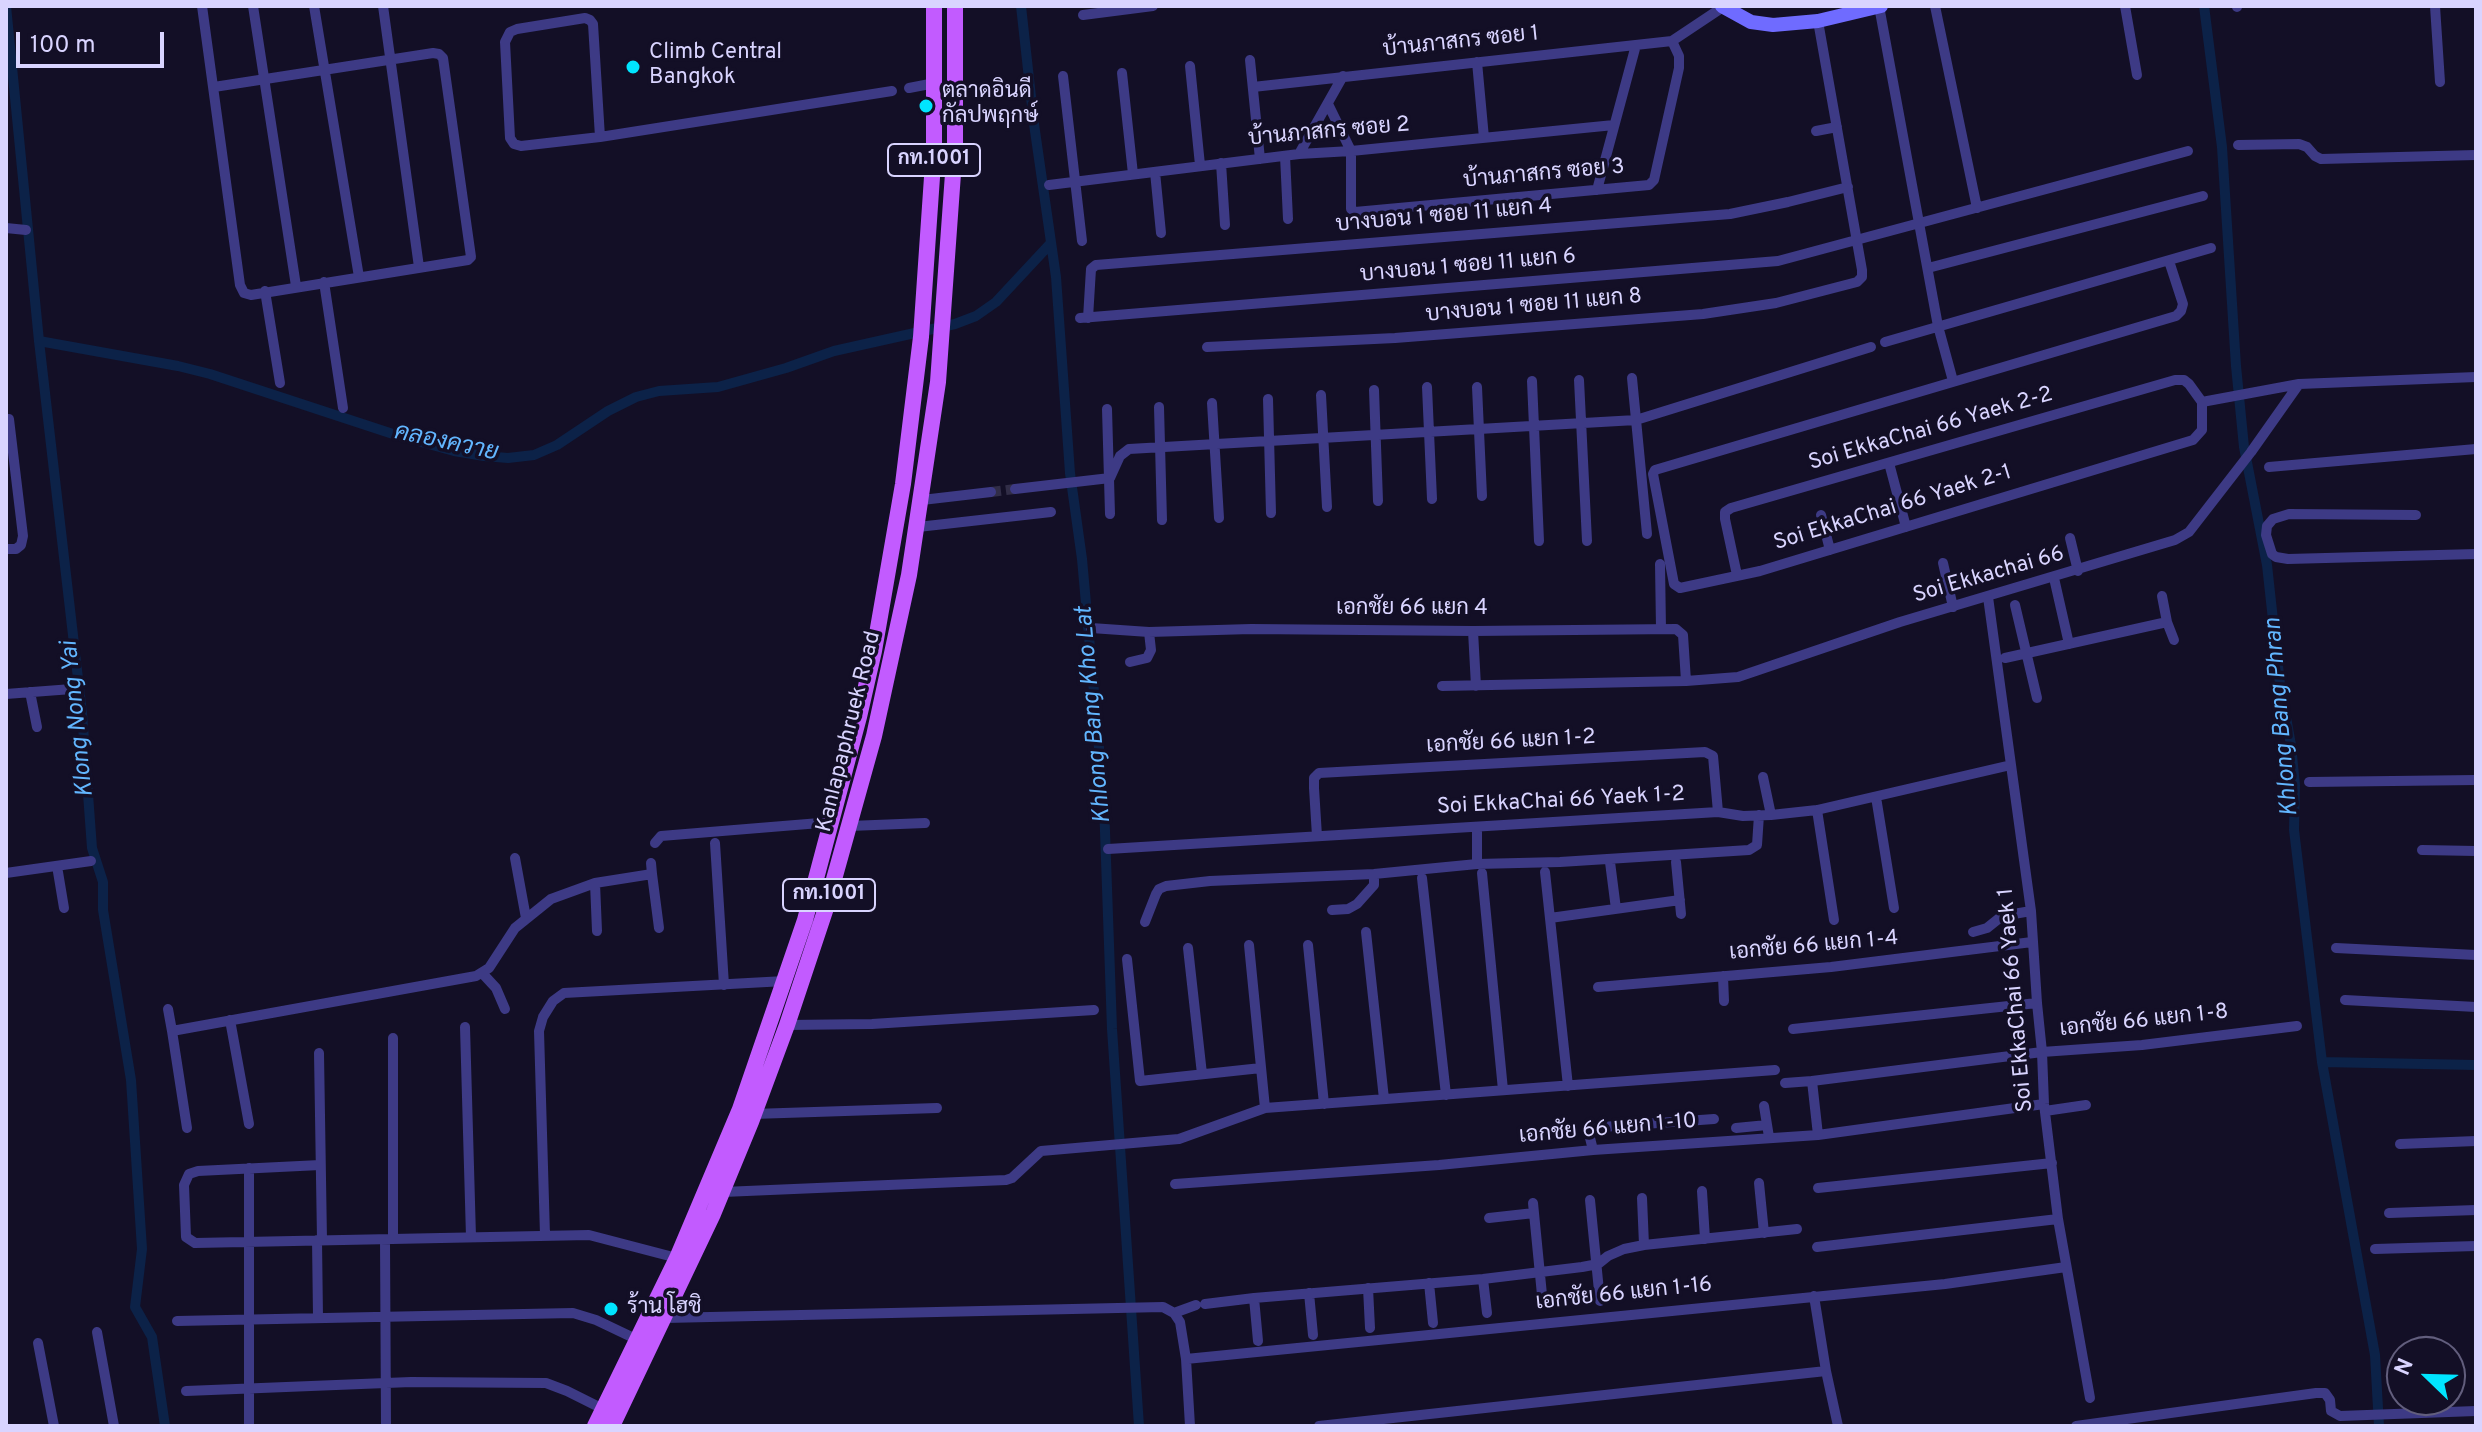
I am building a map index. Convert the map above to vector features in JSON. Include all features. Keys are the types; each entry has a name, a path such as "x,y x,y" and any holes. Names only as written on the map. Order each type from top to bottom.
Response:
{"main road":[{"name":"Kanlapaphruek Road","path":"595,1426 677,1258 730,1134 805,920 859,717 877,636 903,484 921,337 931,219 934,6"},
{"name":"Kanlapaphruek Road","path":"612,1426 723,1192 787,1025 850,826 892,659 918,527 945,313 955,146 955,6"},
{"path":"1722,7 1751,22 1773,25 1818,21 1880,6"}],"street":[{"path":"202,6 240,285 244,293 251,295 468,260 472,254 443,58 433,53 214,87"},
{"path":"253,6 296,286"},
{"path":"314,6 359,277"},
{"path":"383,6 419,267"},
{"path":"1083,15 1153,6"},
{"path":"1880,6 1938,326 1953,381 2176,316 2183,304 2169,261"},
{"path":"1935,6 1977,208"},
{"path":"2125,6 2137,75"},
{"path":"2435,6 2440,82"},
{"path":"1672,41 1722,7"},
{"path":"600,137 593,24 590,20 585,18 510,32 505,42 510,138 523,146 600,137 892,91"},
{"path":"1818,21 1857,238"},
{"name":"บ้านภาสกร ซอย 1","path":"1253,87 1672,41"},
{"name":"บ้านภาสกร ซอย 3","path":"1351,151 1351,209 1355,212 1652,184 1679,68 1679,56 1672,41"},
{"path":"1597,190 1636,45"},
{"path":"1250,60 1260,159"},
{"path":"1477,62 1484,138"},
{"path":"1190,66 1200,165"},
{"path":"1122,73 1133,174"},
{"path":"1063,76 1082,241"},
{"path":"1299,154 1343,76"},
{"path":"909,88 935,83"},
{"path":"1328,104 1351,151"},
{"name":"บ้านภาสกร ซอย 2","path":"1049,185 1299,154 1614,125"},
{"path":"1816,131 1837,127"},
{"path":"2238,145 2299,144 2321,159 2476,155"},
{"name":"บางบอน 1 ซอย 11 แยก 6","path":"1084,318 1778,261 2188,151"},
{"path":"1285,156 1288,219"},
{"path":"1221,163 1225,225"},
{"path":"1155,172 1161,233"},
{"name":"บางบอน 1 ซอย 11 แยก 4","path":"1084,318 1091,269 1096,265 1730,214 1848,187"},
{"path":"1928,268 2203,196"},
{"path":"6,228 26,230"},
{"name":"บางบอน 1 ซอย 11 แยก 8","path":"1207,347 1395,338 1703,314 1776,303 1860,280 1862,270 1857,238"},
{"path":"1885,342 2211,248"},
{"path":"324,282 343,408"},
{"path":"265,291 280,383"},
{"path":"1110,478 1120,456 1129,449 1636,420 1871,347"},
{"path":"2202,402 2299,384 2476,377"},
{"path":"1632,378 1647,534"},
{"path":"1579,380 1587,541"},
{"name":"Soi EkkaChai 66 Yaek 2-2","path":"1737,575 1725,512 1731,508 2175,380 2184,380 2189,384 2202,402"},
{"path":"1532,381 1539,541"},
{"name":"Soi EkkaChai 66 Yaek 2-1","path":"1953,381 1653,471 1676,587 1737,575 1830,550 2193,440 2202,430 2202,402"},
{"name":"Soi Ekkachai 66","path":"1442,686 1686,681 1738,677 1900,622 2175,540 2189,532 2299,384"},
{"path":"1427,387 1432,499"},
{"path":"1477,387 1482,496"},
{"path":"1374,390 1378,501"},
{"path":"1321,395 1327,507"},
{"path":"1268,399 1271,513"},
{"path":"1212,403 1219,518"},
{"path":"1159,407 1162,520"},
{"path":"1107,409 1110,514"},
{"path":"6,549 16,549 21,545 23,536 9,449 9,419"},
{"path":"2269,467 2476,449"},
{"path":"1889,463 1906,527"},
{"path":"1015,489 1110,478"},
{"path":"922,500 991,492"},
{"path":"918,527 1051,512"},
{"path":"2416,515 2289,514 2273,519 2267,526 2266,535 2272,554 2288,559 2476,554"},
{"path":"1821,515 1830,550"},
{"path":"2070,538 2078,571"},
{"path":"1943,563 1953,607"},
{"path":"1660,564 1661,629 1676,629 1683,635 1686,681"},
{"path":"2054,578 2069,644"},
{"path":"2162,596 2174,640"},
{"name":"Soi EkkaChai 66 Yaek 1","path":"1988,597 2031,911 2044,1107 2058,1219 2090,1398"},
{"path":"2015,605 2037,698"},
{"path":"2005,658 2167,622"},
{"name":"เอกชัย 66 แยก 4","path":"1091,628 1149,632 1251,629 1661,629"},
{"path":"1473,631 1476,686"},
{"path":"1130,662 1147,658 1151,650 1149,632"},
{"path":"6,694 72,689"},
{"path":"30,692 37,727"},
{"name":"เอกชัย 66 แยก 1-2","path":"1317,836 1314,778 1319,773 1705,752 1713,756 1718,812"},
{"name":"Soi EkkaChai 66 Yaek 1-2","path":"1108,849 1718,812 1743,816 1771,815 1817,810 2011,765"},
{"path":"1763,777 1771,815"},
{"path":"2309,782 2476,780"},
{"path":"1876,797 1894,908"},
{"path":"1817,810 1834,920"},
{"path":"1145,922 1156,894 1166,886 1749,850 1757,845 1759,815"},
{"path":"655,843 661,836 832,822"},
{"path":"850,826 925,823"},
{"path":"1477,827 1503,1090"},
{"path":"715,843 724,985"},
{"path":"2422,850 2476,851"},
{"path":"515,858 526,918"},
{"path":"6,873 91,861"},
{"path":"1610,862 1616,909"},
{"path":"1676,862 1681,914"},
{"path":"57,866 64,908"},
{"path":"172,1031 483,974 515,928 551,899 651,868 659,928"},
{"path":"1545,872 1568,1086"},
{"path":"1332,910 1348,909 1357,904 1374,885 1374,874"},
{"path":"1422,878 1446,1095"},
{"path":"595,883 597,931"},
{"path":"1550,918 1680,900"},
{"path":"1973,932 1987,928 2002,916 2031,911"},
{"path":"1366,932 1384,1099"},
{"name":"เอกชัย 66 แยก 1-4","path":"1598,987 1925,957 2032,942"},
{"path":"1249,945 1265,1108"},
{"path":"1308,945 1324,1104"},
{"path":"1188,948 1202,1074"},
{"path":"2336,948 2476,955"},
{"path":"1127,959 1140,1081 1261,1068"},
{"path":"483,974 496,988 505,1009"},
{"path":"1723,976 1724,1001"},
{"path":"545,1235 539,1031 553,1001 564,993 785,981"},
{"path":"2345,1000 2476,1007"},
{"path":"1793,1029 2037,1003"},
{"path":"168,1009 187,1128"},
{"path":"787,1025 872,1024 1094,1010"},
{"path":"230,1020 249,1124"},
{"name":"เอกชัย 66 แยก 1-8","path":"1785,1083 2297,1026"},
{"path":"465,1027 471,1237"},
{"path":"386,1426 385,1315 393,1038"},
{"path":"318,1317 319,1053"},
{"path":"723,1192 1006,1180 1041,1151 1179,1139 1265,1108 1775,1070"},
{"path":"1812,1081 1818,1135"},
{"name":"เอกชัย 66 แยก 1-10","path":"1175,1184 1439,1165 1768,1131 1818,1135 2044,1107 2086,1105"},
{"path":"1736,1128 1768,1131 1764,1106"},
{"path":"753,1114 937,1108"},
{"path":"1593,1150 1589,1134 1593,1129 1714,1119"},
{"path":"2400,1144 2476,1141"},
{"path":"1818,1188 2052,1163"},
{"path":"320,1165 189,1174 184,1185 186,1237 190,1242 596,1235 677,1258"},
{"path":"249,1168 249,1426"},
{"path":"1759,1183 1764,1233"},
{"path":"1702,1191 1705,1239"},
{"path":"1642,1198 1644,1245"},
{"path":"1590,1200 1600,1301"},
{"path":"1489,1218 1533,1208 1543,1305"},
{"path":"2389,1213 2476,1210"},
{"path":"1817,1247 2058,1219"},
{"path":"1174,1313 1200,1305 1254,1298 1541,1272 1598,1264 1624,1249 1644,1245 1797,1229"},
{"path":"2375,1249 2476,1246"},
{"name":"เอกชัย 66 แยก 1-16","path":"1186,1359 1945,1284 2066,1267"},
{"path":"1483,1279 1487,1313"},
{"path":"1429,1283 1433,1323"},
{"path":"1368,1288 1370,1328"},
{"path":"1309,1293 1313,1335"},
{"path":"1814,1296 1838,1426"},
{"path":"1254,1298 1258,1341"},
{"path":"665,1318 1163,1307 1174,1313 1180,1322 1186,1359 1190,1426"},
{"path":"177,1321 573,1313 638,1340"},
{"path":"97,1332 114,1426"},
{"path":"38,1343 54,1426"},
{"path":"1319,1426 1826,1371"},
{"path":"186,1391 386,1383 546,1383 603,1409"},
{"path":"2076,1426 2316,1393 2325,1393 2335,1414 2352,1417 2476,1411"}],"waterway":[{"name":"Klong Nong Yai","path":"6,6 39,341 82,713 92,848 103,882 103,910 131,1080 142,1249 135,1307 152,1337 165,1426"},
{"name":"Khlong Bang Kho Lat","path":"1021,6 1056,277 1070,473 1082,559 1104,803 1112,1029 1139,1426"},
{"name":"Khlong Bang Phran","path":"2204,6 2222,147 2244,447 2267,565 2280,684 2291,745 2295,785 2294,830 2322,1062 2375,1355 2379,1426"},
{"name":"คลองควาย","path":"39,341 178,366 396,435 454,451 508,458 534,455 557,445 608,411 636,397 659,391 718,387 834,351 955,324 976,316 996,302 1051,243"},
{"path":"2322,1062 2476,1065"}],"tunnel":[{"path":"991,492 1015,489"}],"place":[{"name":"Climb Central Bangkok","path":"633,67"},
{"name":"ตลาดอินดี กัลปพฤกษ์","path":"926,106"},
{"name":"ร้าน โฮชิ","path":"611,1309"}]}
